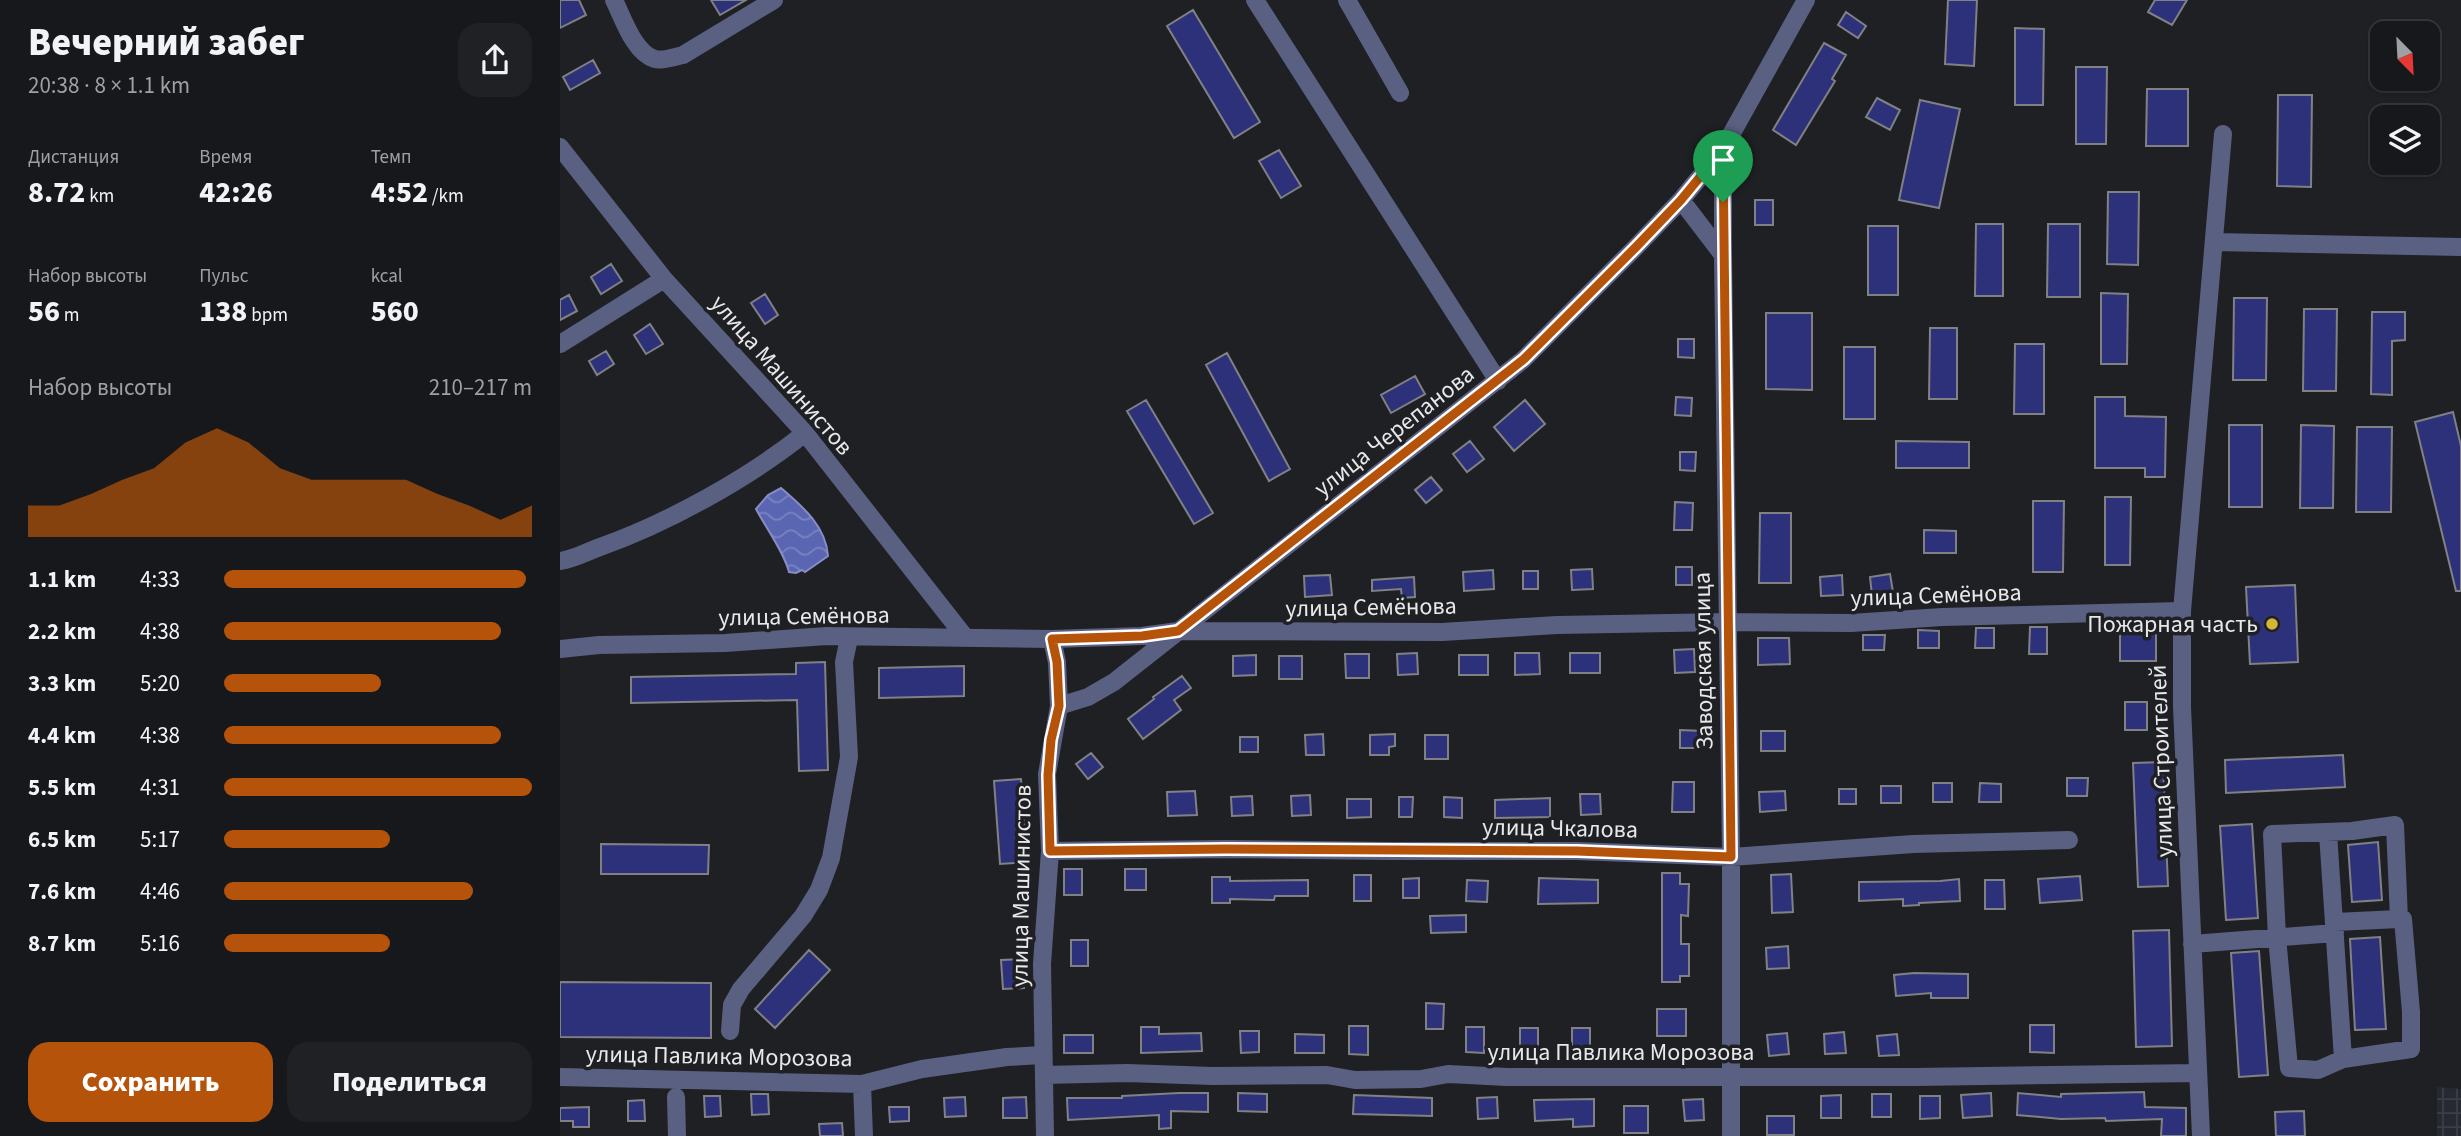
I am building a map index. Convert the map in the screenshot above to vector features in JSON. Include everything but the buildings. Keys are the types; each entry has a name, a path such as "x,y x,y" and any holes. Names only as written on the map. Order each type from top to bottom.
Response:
{"street":[{"path":"614,0 638,45 655,59 669,59 683,55 774,0"},
{"path":"1255,0 1498,381"},
{"path":"1347,0 1400,93"},
{"path":"1723,149 1806,0"},
{"name":"улица Строителей","path":"2201,1136 2182,707 2182,611 2223,135"},
{"name":"улица Машинистов","path":"560,147 664,279 806,433 965,637"},
{"name":"улица Черепанова","path":"1059,706 1088,697 1114,682 1498,381 1524,359 1681,200 1723,149"},
{"name":"Заводская улица","path":"1723,149 1731,857 1731,1136"},
{"path":"1681,200 1723,255"},
{"path":"2214,242 2461,247"},
{"path":"560,344 664,279"},
{"path":"560,561 575,559 641,532 743,476 806,433"},
{"name":"улица Семёнова","path":"560,649 827,636 1052,639 1142,636 1178,631 1442,632 1557,625 1851,623 1942,617 2182,611"},
{"path":"730,1031 732,1005 741,989 803,916 819,890 831,858 849,757 844,662 849,638"},
{"name":"улица Машинистов","path":"1045,1136 1042,964 1050,851 1048,775 1051,740 1059,706 1057,662 1052,639"},
{"path":"2192,944 2277,937 2403,919 2411,1012 2411,1049 2343,1059 2318,1070 2289,1068 2277,937 2272,834 2328,833 2395,825 2399,919"},
{"path":"2328,833 2343,1059"},
{"name":"улица Чкалова","path":"1050,851 1577,851 1731,857 1913,844 2069,840"},
{"name":"улица Павлика Морозова","path":"560,1077 862,1084 922,1069 1007,1057 1043,1055"},
{"name":"улица Павлика Морозова","path":"1045,1075 1327,1075 1355,1080 1421,1079 1448,1074 1521,1077 1915,1077 2198,1073"},
{"path":"862,1084 864,1136"},
{"path":"676,1097 677,1136"}],"shaded area":[{"path":"2437,1087 2461,1089 2461,1136 2437,1136"}],"water":[{"path":"781,488 812,518 826,545 828,556 805,572 789,572 779,548 756,509 768,495"}],"place":[{"name":"Пожарная часть","path":"2272,624"}],"route":[{"path":"1723,149 1723,202 1731,857 1577,851 1050,851 1048,775 1051,740 1059,706 1057,662 1052,639 1142,636 1178,631 1524,359 1681,200 1723,149"}]}
